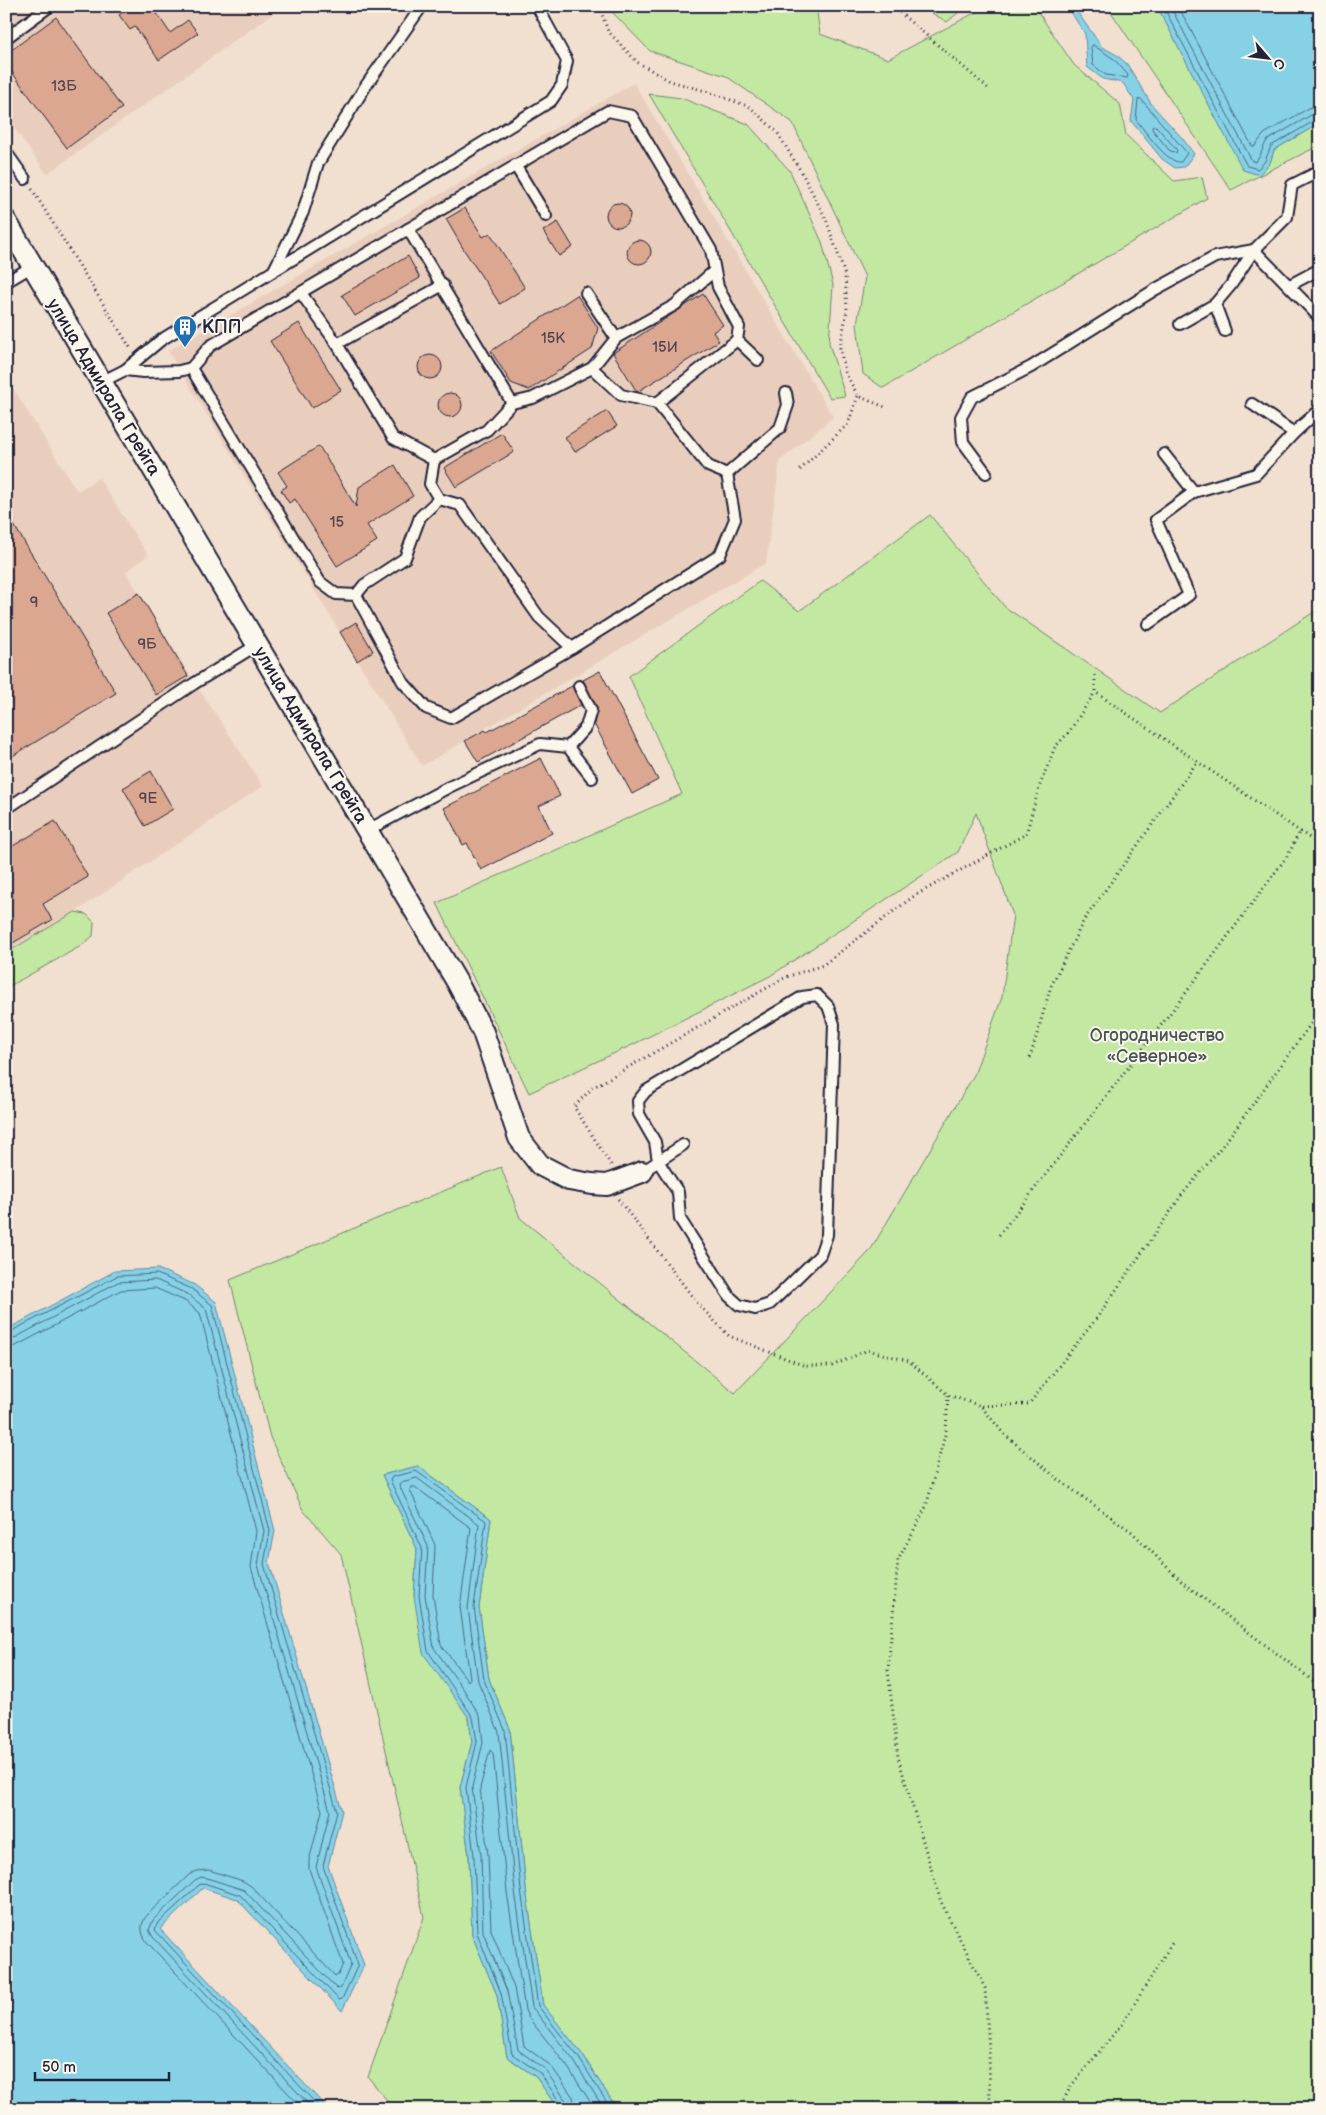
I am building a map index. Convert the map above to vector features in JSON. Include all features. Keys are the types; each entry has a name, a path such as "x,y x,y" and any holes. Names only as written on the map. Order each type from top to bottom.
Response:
{"street":[{"name":"улица Адмирала Грейга","path":"6,221 256,645 438,948 483,1032 519,1138 540,1165 569,1180 614,1182 650,1167"}],"lane":[{"path":"6,38 50,6"},
{"path":"273,271 303,212 318,163 365,87 422,6"},
{"path":"101,382 125,370 137,358 161,340 551,101 562,85 567,61 537,6"},
{"path":"125,370 170,372 191,368 210,346 608,111 632,116 711,250 718,287 739,327 737,340 657,403"},
{"path":"6,152 25,179"},
{"path":"516,166 546,216"},
{"path":"1180,324 1215,304 1231,285 1254,250 1287,217 1292,185 1320,171"},
{"path":"408,229 512,402"},
{"path":"1254,250 1320,318"},
{"path":"986,473 963,442 961,417 972,397 1031,367 1156,289 1215,257 1254,250"},
{"path":"6,282 33,266"},
{"path":"1290,285 1320,269"},
{"path":"434,460 487,430 512,402 533,398 592,368 616,338 674,305 714,271"},
{"path":"337,344 443,286"},
{"path":"301,293 337,344 393,438 434,460"},
{"path":"586,293 616,338"},
{"path":"1215,304 1225,331"},
{"path":"737,340 758,360"},
{"path":"191,368 320,582 336,594 356,595"},
{"path":"592,368 621,395 657,403 708,466 727,474"},
{"path":"727,474 780,428 788,406 786,393"},
{"path":"1252,404 1294,433"},
{"path":"1148,624 1190,595 1156,520 1194,492 1256,474 1294,433 1320,409"},
{"path":"1164,454 1194,492"},
{"path":"434,460 430,484 439,499 460,504 539,618 572,648"},
{"path":"356,595 403,682 426,708 451,718 572,648 720,555 735,519 727,474"},
{"path":"356,595 364,585 405,558 420,517 439,499"},
{"path":"6,809 195,683 256,645"},
{"path":"568,747 586,726 590,710 579,686"},
{"path":"368,830 449,787 540,744 568,747 592,778"},
{"path":"817,995 828,1006 834,1024 827,1235 820,1255 770,1304 755,1309 739,1305 729,1296 680,1219 678,1192 650,1167 654,1142 639,1114 638,1100 646,1091 802,996 817,995"},
{"path":"650,1167 683,1145"}],"path":[{"path":"600,6 608,31 637,62 670,81 750,107 777,132 803,175 826,219 845,275 847,310 840,348 845,372 858,396 885,407"},
{"path":"892,6 989,90"},
{"path":"25,179 137,358"},
{"path":"800,470 848,424 858,396"},
{"path":"1095,675 1095,692 1069,732 1055,747 1040,785 1026,834 914,896 823,965 786,977 592,1088 574,1107 614,1182 698,1304 729,1336 805,1366 832,1366 868,1350 909,1361 948,1395 981,1406 1029,1404 1096,1318 1181,1196 1227,1140 1320,1011"},
{"path":"1095,692 1320,845"},
{"path":"1030,1058 1051,986 1084,920 1197,762"},
{"path":"999,1235 1185,994 1288,855 1300,831"},
{"path":"948,1395 946,1431 926,1507 898,1560 888,1670 898,1757 941,1902 985,1988 990,2109"},
{"path":"981,1406 1003,1433 1059,1480 1132,1532 1183,1583 1320,1686"},
{"path":"1059,2109 1071,2086 1122,2024 1174,1940"}],"shaded area":[{"path":"6,6 284,6 47,174 6,117"},
{"path":"634,83 833,417 780,461 766,563 422,766 168,351"},
{"path":"6,377 77,491 99,478 148,555 126,572 195,683 263,786 75,912 6,953"}],"green space":[{"path":"612,6 816,6 820,34 888,59 980,10 993,6 1034,6 1074,65 1120,104 1126,135 1174,181 1202,177 1207,198 883,388 863,374 857,324 865,277 792,122 726,76 650,51 612,12"},
{"path":"920,6 966,6 947,22"},
{"path":"1107,6 1157,6 1244,170 1270,163 1274,150 1320,123 1320,145 1231,190"},
{"path":"649,94 681,98 748,124 790,171 822,242 833,285 829,343 845,396 830,398"},
{"name":"Огородничество «Северное»","path":"930,515 1005,607 1160,713 1320,608 1320,2109 617,2109 582,2054 543,2006 526,1889 510,1729 489,1679 479,1607 491,1519 418,1466 382,1475 417,1549 414,1596 455,1697 469,1718 472,1742 460,1787 469,1856 472,1935 497,1995 507,2057 536,2077 558,2109 394,2109 368,2077 424,1917 341,1554 303,1510 270,1437 230,1280 501,1167 520,1218 735,1393 870,1251 974,1075 1002,997 1013,915 976,813 958,852 770,976 630,1046 529,1093 437,903 682,794 629,676 760,581 799,611"},
{"path":"75,912 86,914 94,922 93,936 81,946 6,988 6,953"}],"water":[{"path":"1067,6 1073,6 1102,47 1117,55 1127,64 1152,105 1194,154 1184,167 1175,168 1162,159 1131,121 1134,100 1123,83 1103,79 1087,67 1085,34"},
{"path":"1157,6 1320,6 1320,123 1274,150 1270,163 1259,175 1243,170"},
{"path":"158,1269 195,1285 216,1302 275,1531 269,1562 342,1811 328,1866 364,1965 342,2011 237,1899 203,1888 160,1929 328,2109 6,2109 6,1330 115,1271"},
{"path":"418,1466 491,1519 479,1607 489,1679 510,1729 526,1889 543,2005 582,2054 617,2109 558,2109 536,2077 507,2057 497,1995 472,1935 469,1856 460,1787 472,1742 469,1718 423,1653 414,1596 417,1549 382,1475"}],"building":[{"path":"131,6 152,6 170,33 188,20 198,33 159,60 135,27 130,30 119,15"},
{"path":"56,17 122,108 67,148 6,64 6,54"},
{"path":"618,203 623,204 629,210 629,220 623,226 618,227 613,226 607,220 606,215 607,210 613,204"},
{"path":"465,208 483,237 490,233 525,288 500,304 446,219"},
{"path":"558,222 573,247 559,256 543,231"},
{"path":"639,240 644,241 650,247 650,257 644,263 639,264 634,263 628,257 627,252 628,247 634,241"},
{"path":"408,256 420,278 355,316 342,295"},
{"path":"703,294 723,325 713,332 719,341 637,392 613,353"},
{"path":"577,295 598,328 592,349 529,390 511,383 491,351"},
{"path":"299,323 341,390 312,408 270,341"},
{"path":"430,355 435,356 441,362 441,372 435,378 430,379 425,378 419,372 418,367 419,362 425,356"},
{"path":"450,393 455,394 461,400 461,410 455,416 450,417 445,416 439,410 438,405 439,400 445,394"},
{"path":"607,411 617,426 575,452 565,437"},
{"path":"502,433 514,452 456,487 444,468"},
{"path":"319,446 356,507 359,487 395,465 413,496 367,525 377,541 337,566 295,499 289,503 281,490 287,486 278,472"},
{"path":"6,512 116,693 6,760"},
{"path":"139,593 188,676 156,695 106,613"},
{"path":"356,622 373,651 357,661 340,632"},
{"path":"600,671 658,780 632,794 594,724 597,708 583,680"},
{"path":"572,686 581,705 478,762 465,741 485,730 487,732"},
{"path":"541,758 560,796 539,806 552,833 481,870 467,843 463,845 444,808"},
{"path":"151,771 173,809 145,826 123,788"},
{"path":"55,821 88,877 43,904 52,920 6,947 6,850"}],"place":[{"name":"КПП","path":"185,348"}]}
